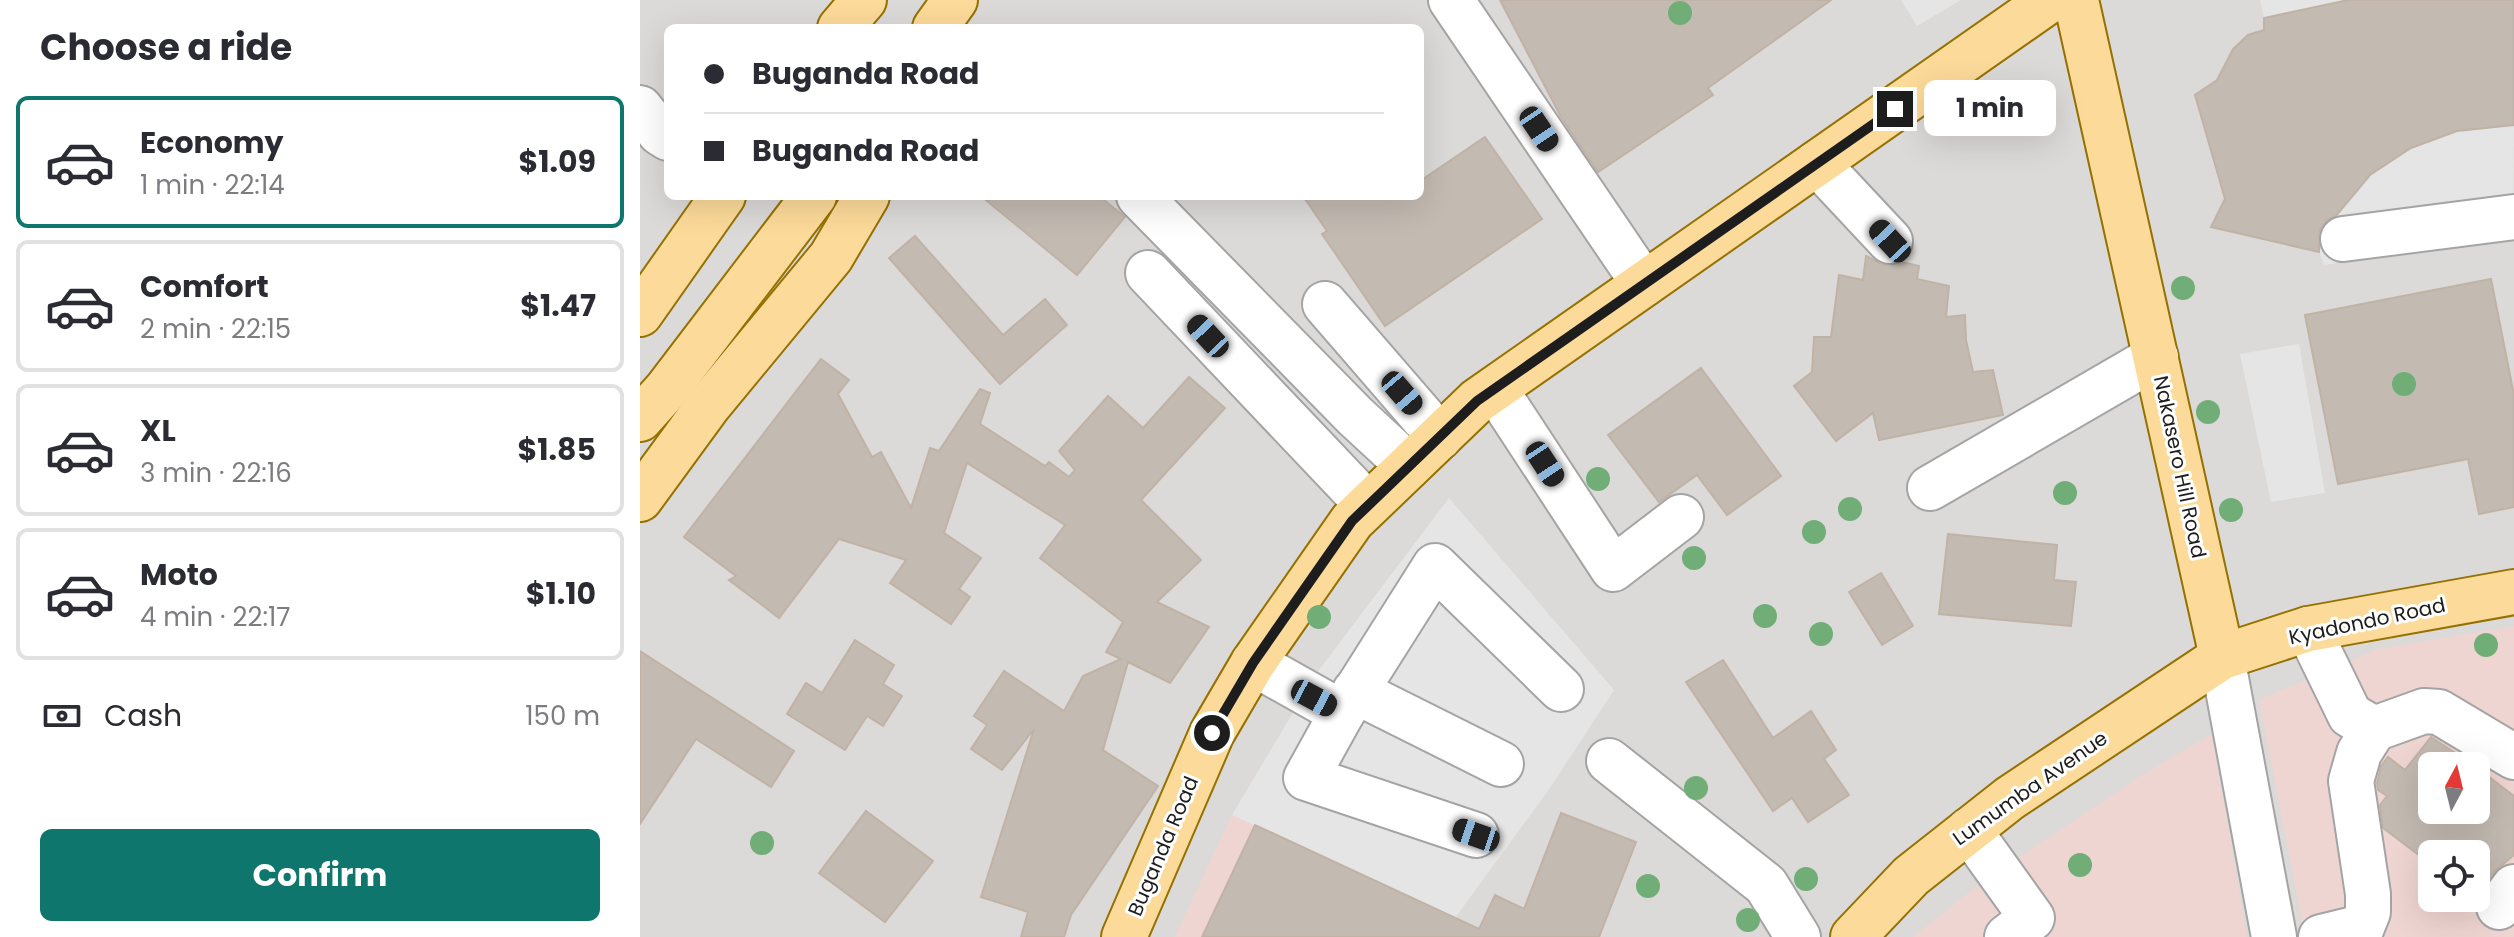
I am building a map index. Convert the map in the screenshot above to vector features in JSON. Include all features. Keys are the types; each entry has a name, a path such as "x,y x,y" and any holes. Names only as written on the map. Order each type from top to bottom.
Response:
{"main road":[{"path":"843,24 864,0"},
{"path":"938,24 955,0"},
{"path":"958,24 969,0"},
{"name":"Buganda Road","path":"1124,937 1212,733 1253,663 1352,521 1495,389 2050,0"},
{"name":"Nakasero Hill Road","path":"2076,0 2222,657"},
{"path":"640,314 720,200"},
{"path":"640,419 666,390 811,200"},
{"path":"640,499 708,406 831,257 865,200"},
{"name":"Kyadondo Road","path":"2222,657 2308,629 2514,592"},
{"name":"Lumumba Avenue","path":"1853,937 1911,876 2010,798 2222,657"}],"street":[{"path":"1451,0 1644,284"},
{"path":"640,108 664,136"},
{"path":"1817,163 1890,241"},
{"path":"1143,200 1355,416 1409,466"},
{"path":"2343,239 2514,217"},
{"path":"1148,273 1368,505"},
{"path":"1325,304 1440,437"},
{"path":"1930,488 2156,357"},
{"path":"1495,389 1613,569 1681,517"},
{"path":"1476,835 1306,778 1348,702 1435,566 1561,689"},
{"path":"2308,629 2350,715 2374,729"},
{"name":"Nakasero Hill Road","path":"2222,657 2274,937"},
{"path":"1253,663 1501,764"},
{"path":"2321,937 2362,927 2368,912 2351,781 2353,767 2374,729 2424,711 2439,712 2514,757"},
{"path":"1609,761 1766,885 1798,937"},
{"path":"1969,830 2032,918 2007,937"}],"shaded area":[{"path":"640,0 2514,0 2514,937 640,937"},
{"path":"1901,0 1961,0 1917,26"},
{"path":"2260,0 2352,0 2264,18"},
{"path":"2514,127 2513,236 2324,265 2319,252 2337,212 2370,175 2411,148 2457,131"},
{"path":"2299,344 2325,493 2271,502 2240,354"},
{"path":"1449,498 1614,690 1550,788 1455,918 1232,815 1316,674"},
{"path":"2514,626 2514,937 2305,937 2259,700 2378,649"},
{"path":"2212,734 2247,937 1913,937 1981,883 2142,775"},
{"path":"1232,815 1455,918 1447,937 1175,937"}],"building":[{"path":"1500,0 1831,0 1708,88 1713,95 1598,172 1561,117"},
{"path":"2348,0 2514,0 2514,125 2457,131 2411,148 2370,175 2336,216 2327,220 2320,230 2319,252 2211,227 2225,199 2195,95 2217,80 2233,49 2248,35 2264,30 2264,18"},
{"path":"1485,137 1542,219 1385,326 1322,234 1327,231 1306,200 1424,200 1424,178"},
{"path":"986,200 1104,200 1125,217 1077,275"},
{"path":"915,236 1003,335 1045,299 1067,325 1000,384 889,258"},
{"path":"1866,256 1884,265 1902,262 1919,266 1917,279 1949,286 1946,317 1965,315 1966,340 1973,372 1993,370 2003,415 1879,440 1873,413 1836,441 1794,386 1812,372 1814,337 1831,337 1839,275 1863,280"},
{"path":"2491,279 2514,395 2514,507 2479,514 2468,459 2338,484 2305,315"},
{"path":"821,359 849,380 838,394 872,457 881,452 911,508 930,448 939,451 980,389 990,393 980,424 1045,466 1049,462 1069,477 1075,470 1059,451 1108,396 1143,428 1189,377 1225,408 1141,500 1201,560 1157,602 1209,627 1170,683 1128,662 1103,750 1158,786 1071,915 1064,937 1021,937 1028,912 981,897 1034,729 1002,770 971,749 987,725 974,716 1004,671 1064,711 1083,676 1121,659 1106,652 1123,622 1040,558 1065,525 967,463 944,533 981,558 959,589 970,597 951,624 890,583 906,560 839,539 779,618 729,580 736,576 684,537"},
{"path":"1701,368 1781,476 1727,515 1697,475 1659,502 1608,435"},
{"path":"1948,534 2057,545 2054,580 2076,582 2071,626 1939,614"},
{"path":"1881,573 1913,626 1882,645 1849,592"},
{"path":"855,640 894,665 883,684 902,696 883,726 867,716 845,750 787,714 806,683 822,693"},
{"path":"640,651 794,751 771,787 696,739 640,824"},
{"path":"1723,660 1773,738 1811,711 1836,750 1824,759 1849,795 1808,822 1792,798 1773,811 1686,682"},
{"path":"2431,737 2454,752 2419,752"},
{"path":"2418,754 2418,824 2490,824 2490,778 2514,796 2514,855 2490,878 2490,840 2418,840 2418,854 2383,828 2380,805 2387,796 2378,790 2381,766 2388,757 2405,770"},
{"path":"866,811 933,861 885,922 819,873"},
{"path":"1561,813 1636,842 1599,937 1202,937 1255,825 1479,929 1495,895 1524,909"}],"route":[{"path":"1212,733 1253,663 1352,521 1477,401 1895,109"}]}
